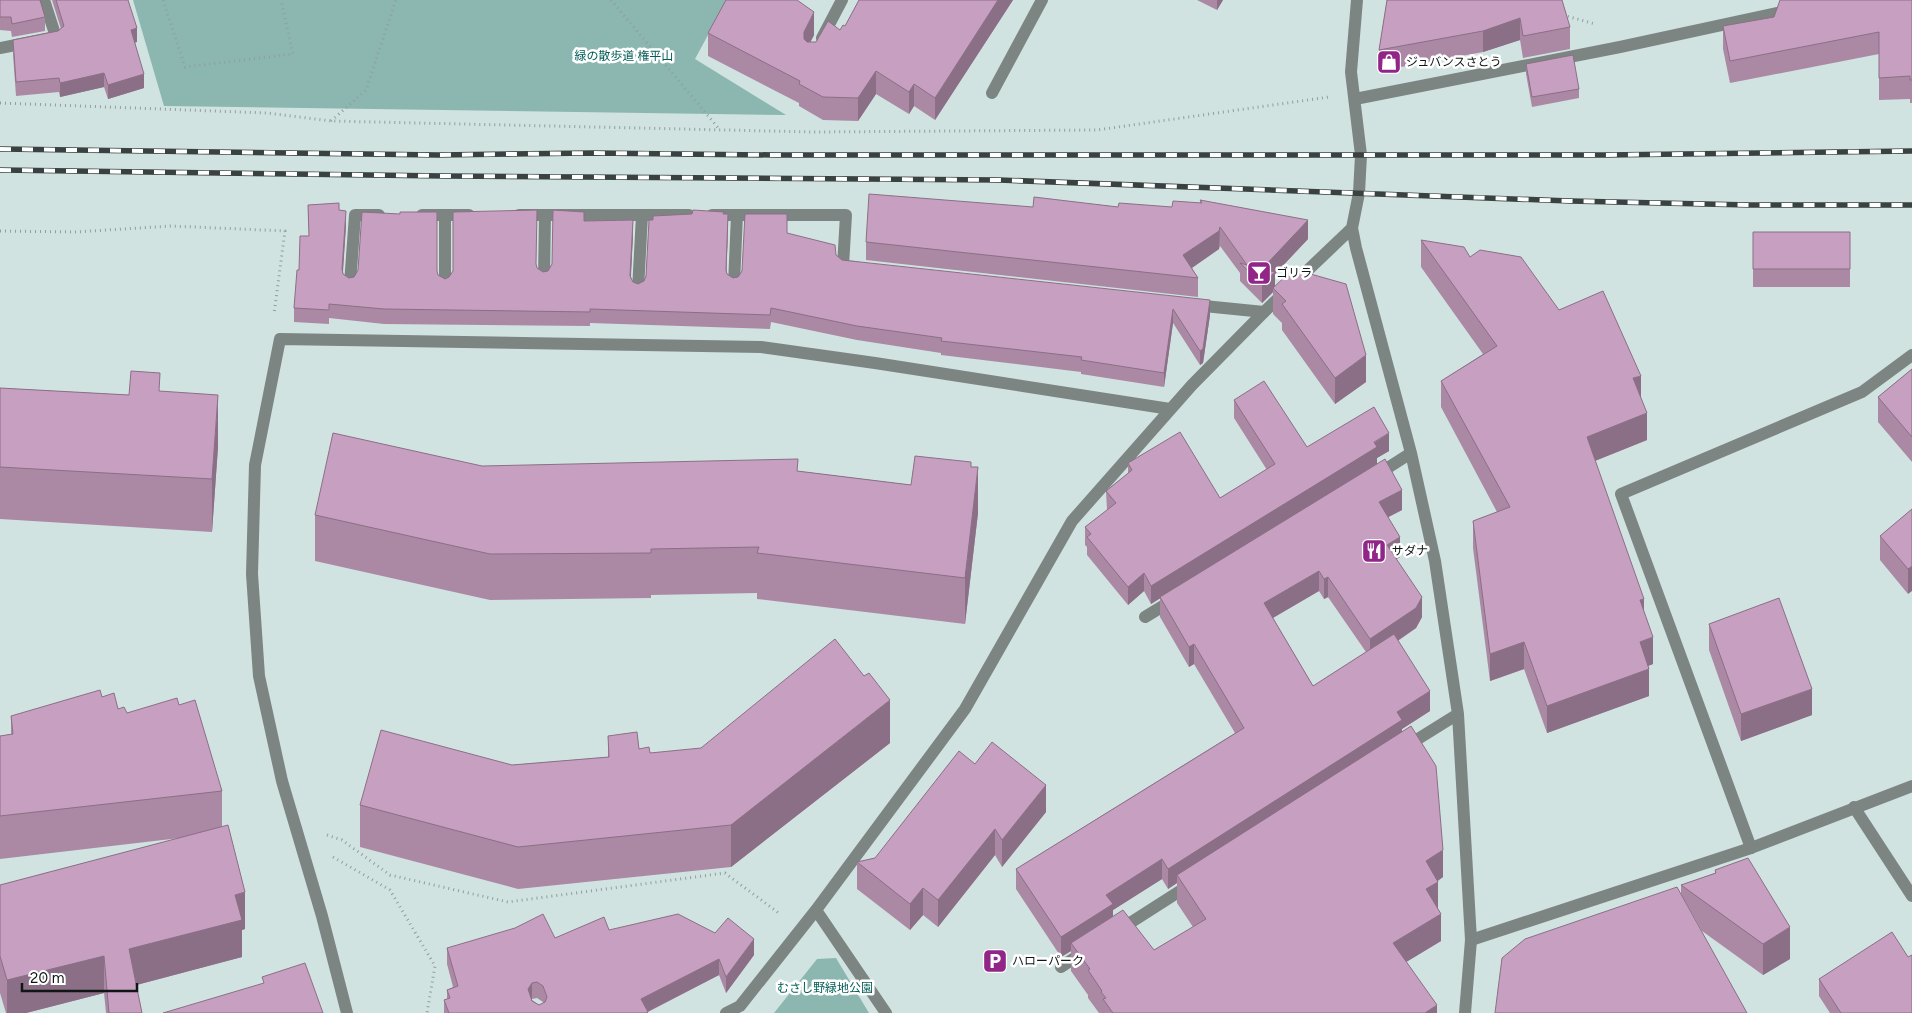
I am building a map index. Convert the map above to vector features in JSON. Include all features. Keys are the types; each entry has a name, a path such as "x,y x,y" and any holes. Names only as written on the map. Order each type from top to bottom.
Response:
{"street":[{"path":"0,48 56,37 44,0"},
{"path":"815,50 842,0"},
{"path":"992,93 1042,0"},
{"path":"1357,0 1351,72 1361,155 1359,193 1352,228 1411,453 1435,561 1458,714 1472,940 1465,1013"},
{"path":"1355,99 1801,8"},
{"path":"350,284 355,215 391,215"},
{"path":"409,215 485,215"},
{"path":"445,215 445,286"},
{"path":"505,215 846,215 843,266 863,268"},
{"path":"544,278 545,215"},
{"path":"638,290 642,215"},
{"path":"734,284 737,215"},
{"path":"726,1013 740,1006 816,910 965,709 1072,521 1170,409 1264,312 1352,228"},
{"path":"1186,304 1264,312"},
{"path":"347,1013 322,916 282,781 259,676 252,574 255,465 280,339 761,347 1170,409"},
{"path":"1751,848 1621,494 1862,392 1912,355"},
{"path":"1361,484 1411,453"},
{"path":"1145,617 1187,591"},
{"path":"1398,752 1458,714"},
{"path":"1472,940 1751,848 1912,786"},
{"path":"1854,807 1912,896"},
{"path":"1112,934 1204,875"},
{"path":"816,910 886,1013"},
{"path":"1061,966 1095,945"}],"path":[{"path":"163,0 185,67 293,54 281,0"},
{"path":"331,122 366,90 396,0"},
{"path":"611,0 721,130"},
{"path":"1559,13 1603,26 1620,46"},
{"path":"0,103 267,113 331,122 813,132 1097,130 1328,96 1355,99"},
{"path":"0,230 76,232 171,226 285,231 273,319 280,339"},
{"path":"295,825 342,840 390,875 508,902 725,873 800,929"},
{"path":"330,855 390,890 435,966 427,1013"}],"green space":[{"name":"緑の散歩道 権平山","path":"133,0 727,0 695,59 786,115 164,106"},
{"name":"むさし野緑地公園","path":"836,958 869,1013 774,1013 817,959"}],"building":[{"path":"0,0 40,0 45,17 12,24 11,17 0,17"},
{"path":"56,0 128,0 137,28 131,30 144,74 108,85 104,73 60,83 59,78 16,82 13,40 58,31 64,26"},
{"path":"726,0 797,0 814,12 804,32 804,39 807,42 816,42 828,21 840,30 843,25 845,26 859,0 998,0 935,98 914,84 909,92 876,71 858,98 823,97 799,84 800,81 708,33"},
{"path":"1387,0 1562,0 1570,27 1523,36 1520,18 1483,31 1379,50"},
{"path":"1780,0 1912,0 1912,80 1910,80 1910,76 1879,78 1879,32 1730,61 1723,26 1774,17"},
{"path":"1573,55 1579,89 1532,97 1526,64"},
{"path":"869,194 1033,207 1034,197 1118,207 1119,203 1172,207 1173,201 1202,203 1200,200 1308,220 1262,269 1275,272 1262,284 1240,263 1247,265 1220,227 1219,231 1183,255 1198,278 866,242"},
{"path":"339,203 339,210 346,211 342,269 343,274 349,278 354,277 358,270 362,212 400,214 400,212 437,212 437,271 438,275 445,279 453,271 453,212 537,210 536,264 537,268 543,272 548,271 552,264 553,210 584,212 584,221 633,220 630,276 633,282 638,284 644,281 646,276 649,220 653,220 653,216 692,214 693,210 724,212 723,214 728,214 726,270 727,274 733,278 738,277 742,271 745,214 787,214 787,233 835,245 836,255 842,260 1210,300 1203,349 1200,351 1173,309 1164,373 1081,360 1082,357 941,341 942,338 857,326 771,308 770,315 590,309 590,312 384,309 329,304 329,310 294,308 297,270 299,270 300,236 309,236 308,205"},
{"path":"1753,232 1850,232 1850,269 1753,269"},
{"path":"1421,240 1464,247 1470,257 1480,250 1521,257 1559,310 1603,291 1641,376 1633,378 1647,413 1587,437 1644,599 1640,600 1653,637 1640,642 1649,669 1547,706 1524,642 1490,654 1473,521 1510,507 1441,381 1497,346"},
{"path":"1293,269 1346,284 1366,355 1335,378 1282,304 1286,301 1273,288"},
{"path":"1912,369 1912,437 1878,397"},
{"path":"131,371 160,373 159,391 218,395 212,479 0,467 0,388 129,395"},
{"path":"1264,381 1307,447 1374,407 1389,433 1374,442 1377,447 1151,586 1144,573 1128,587 1087,537 1091,534 1085,527 1116,503 1106,491 1132,470 1128,463 1180,432 1220,498 1275,464 1234,400"},
{"path":"333,433 482,466 798,459 797,471 911,485 915,456 971,462 971,467 978,467 965,578 757,553 759,547 651,549 651,553 490,554 315,515"},
{"path":"1385,459 1402,490 1379,502 1400,537 1387,545 1422,597 1416,608 1370,639 1328,577 1324,579 1319,571 1264,603 1313,686 1394,634 1430,691 1397,712 1402,720 1168,869 1162,859 1106,895 1113,904 1061,937 1016,869 1244,728 1194,644 1189,647 1160,597"},
{"path":"1912,509 1912,566 1908,569 1880,536"},
{"path":"1779,598 1812,689 1741,714 1709,624"},
{"path":"835,639 864,676 869,673 890,700 731,825 518,847 360,805 381,730 512,765 609,757 608,736 637,732 639,749 649,747 650,753 701,748"},
{"path":"100,690 102,697 114,693 118,709 124,707 127,713 177,698 179,705 195,700 222,791 0,816 0,736 13,734 11,716"},
{"path":"1411,726 1436,766 1443,850 1426,861 1438,882 1426,889 1441,914 1393,943 1437,1005 1425,1013 1113,1013 1103,999 1106,998 1088,970 1090,969 1071,943 1123,910 1154,950 1206,919 1177,875"},
{"path":"992,742 1046,785 1002,840 995,829 938,900 923,888 910,904 857,862 875,858 959,751 975,764"},
{"path":"228,825 245,892 235,895 242,920 129,949 142,1013 109,1013 104,956 7,980 0,956 0,885"},
{"path":"1748,858 1790,927 1763,944 1681,885 1716,873 1715,870"},
{"path":"1677,887 1747,1013 1495,1013 1502,958 1525,939"},
{"path":"543,914 555,938 604,917 609,930 678,914 715,933 728,918 754,939 726,977 719,959 641,999 648,1012 646,1013 449,1013 444,1000 450,998 447,990 458,986 447,948 515,928","holes":["537,982 543,986 547,997 545,1002 539,1005 532,1001 528,989 532,983"]},
{"path":"1892,932 1908,957 1912,955 1912,1013 1841,1013 1819,979"},
{"path":"305,963 323,1013 163,1013 264,983 262,977"}],"railway":[{"path":"0,149 438,155 593,153 775,155 1606,155 1912,151"},
{"path":"0,170 444,176 999,180 1570,201 1750,205 1912,205"}],"place":[{"name":"ジュバンスさとう","path":"1389,62"},
{"name":"ゴリラ","path":"1259,273"},
{"name":"サダナ","path":"1374,551"},
{"name":"ハローパーク","path":"995,961"}]}
